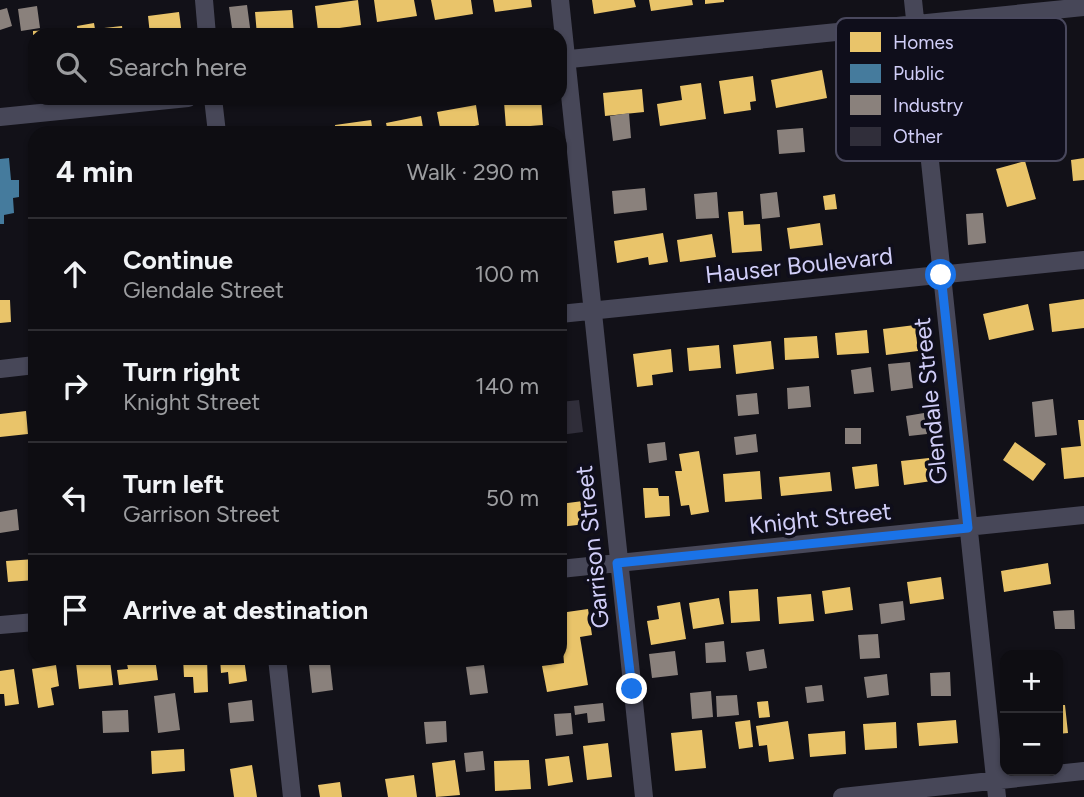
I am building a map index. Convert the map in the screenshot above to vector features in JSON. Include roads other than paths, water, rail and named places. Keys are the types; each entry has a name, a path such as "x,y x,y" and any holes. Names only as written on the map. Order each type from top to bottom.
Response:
{"street":[{"path":"204,0 206,28"},
{"name":"Garrison Street","path":"560,0 562,28"},
{"name":"Glendale Street","path":"913,0 914,18"},
{"path":"975,18 1084,7"},
{"path":"567,60 836,32"},
{"name":"Garrison Street","path":"567,85 594,311 617,563 644,797"},
{"path":"0,117 119,105"},
{"path":"215,105 216,126"},
{"name":"Glendale Street","path":"929,161 996,789"},
{"name":"Hauser Boulevard","path":"567,313 1084,260"},
{"path":"0,369 28,366"},
{"name":"Knight Street","path":"567,568 1084,514"},
{"path":"0,625 28,623"},
{"path":"278,665 292,797"},
{"path":"842,797 996,789 1084,771"}]}
